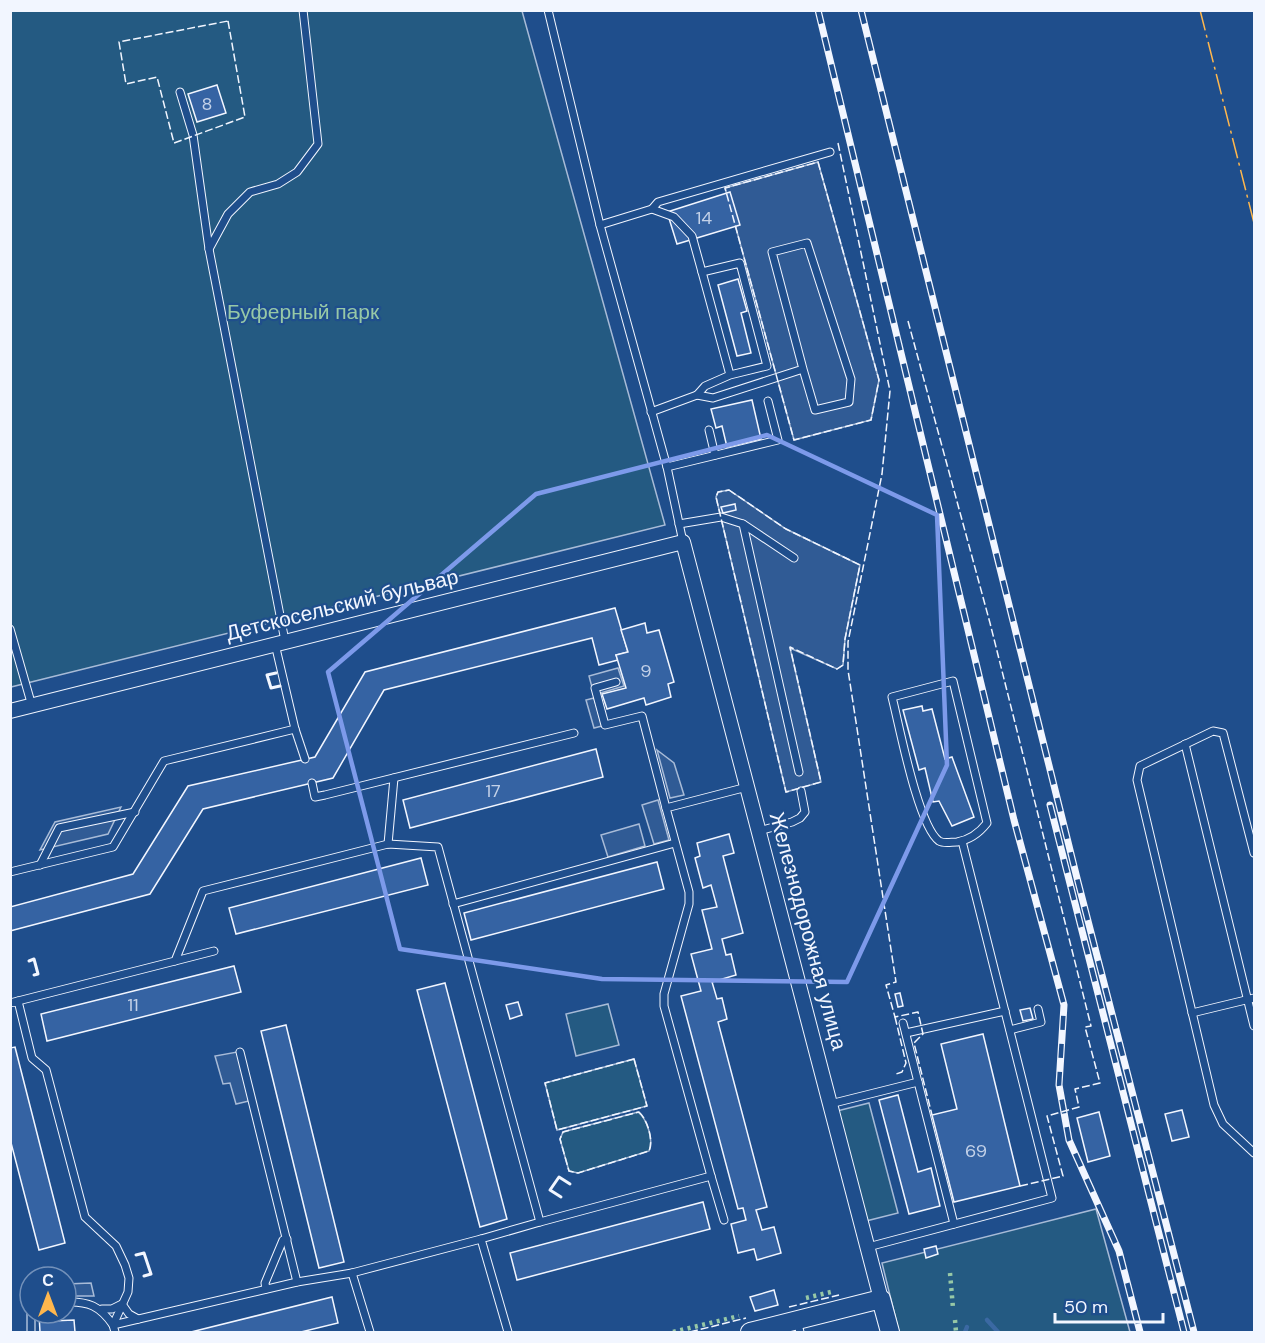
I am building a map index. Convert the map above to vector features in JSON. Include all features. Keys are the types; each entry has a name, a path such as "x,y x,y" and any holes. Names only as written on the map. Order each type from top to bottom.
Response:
{"street":[{"name":"Детскосельский бульвар","path":"10,711 683,542"},
{"name":"Железнодорожная улица","path":"683,542 890,1332"},
{"path":"750,1332 798,1327 881,1299"}],"lane":[{"path":"209,249 228,214 250,192 278,184 297,172 318,144 303,10"},
{"path":"548,10 600,225 667,467 683,542"},
{"path":"180,92 193,135 209,249 295,729 305,759"},
{"path":"600,225 652,209 658,202 830,152"},
{"path":"652,209 674,217 692,236 730,375"},
{"path":"807,243 851,379 849,402 815,410 803,369 772,252 807,243"},
{"path":"651,412 697,395 705,386 730,375 767,366 740,263 702,272"},
{"path":"697,395 713,398 803,369"},
{"path":"667,467 778,440 768,401"},
{"path":"709,430 715,455"},
{"path":"680,524 721,517 743,524 794,558"},
{"path":"743,524 800,772"},
{"path":"10,629 32,706"},
{"path":"953,681 987,814 987,823 981,831 962,841 939,841 915,796 892,697 953,681"},
{"path":"616,682 595,688 605,725 642,716 689,892 689,904 664,994 664,1006 724,1220"},
{"path":"10,872 113,847 165,761 295,729"},
{"path":"1254,853 1223,733 1214,731 1140,766 1137,780 1218,1116 1254,1153"},
{"path":"312,783 315,797 574,733"},
{"path":"1185,744 1251,999 1254,1026"},
{"path":"388,844 394,778"},
{"path":"666,808 747,787"},
{"path":"759,831 800,818 805,812 801,790"},
{"path":"40,865 59,828 135,812"},
{"path":"868,1247 1052,1198 962,841"},
{"path":"453,904 675,843"},
{"path":"175,962 203,891 388,844 438,847 540,1222"},
{"path":"114,1329 128,1292 129,1278 123,1257 116,1246 85,1217 46,1070 32,1058 14,1002 214,951"},
{"path":"1192,1013 1251,999"},
{"path":"1010,1030 1041,1022 1038,1009"},
{"path":"906,1033 1005,1011"},
{"path":"903,1023 954,1224"},
{"path":"240,1052 297,1282"},
{"path":"830,1104 918,1082"},
{"path":"114,1329 138,1318 267,1288 351,1273 711,1176"},
{"path":"267,1288 265,1283 283,1240 287,1239"},
{"path":"481,1239 508,1332"},
{"path":"351,1273 370,1332"},
{"path":"78,1302 102,1309 112,1309 122,1304"},
{"path":"122,1304 129,1314 138,1318"},
{"path":"102,1309 114,1329"}],"highlighted area":[{"path":"767,435 937,515 947,765 847,982 602,979 400,949 328,672 536,494"}],"green space":[{"name":"Буферный парк","path":"10,11 522,11 665,525 11,687"},
{"path":"608,1004 619,1045 576,1056 566,1014"},
{"path":"634,1059 647,1106 557,1130 545,1083"},
{"path":"869,1103 898,1213 866,1221 837,1111"},
{"path":"638,1112 649,1130 651,1141 649,1151 578,1173 569,1171 560,1139 563,1132"},
{"path":"1096,1209 1130,1332 899,1332 882,1263"}],"shaded area":[{"path":"818,162 879,380 871,420 794,440 725,188"},
{"path":"729,490 786,529 860,565 845,639 843,665 837,669 790,648 821,782 786,792 716,497 718,492"},
{"path":"618,668 624,686 594,695 589,676"},
{"path":"594,698 602,726 594,728 586,700"},
{"path":"657,750 674,763 684,795 670,798"},
{"path":"658,800 669,840 654,844 642,805"},
{"path":"121,807 108,834 40,850 55,822"},
{"path":"639,824 645,846 608,857 601,835"},
{"path":"237,1052 249,1101 236,1104 230,1083 223,1084 215,1056"},
{"path":"91,1283 94,1296 78,1296 78,1284"}],"building":[{"path":"217,85 226,113 197,122 188,94"},
{"path":"730,192 740,225 677,244 667,212"},
{"path":"738,279 747,311 741,313 751,353 737,356 718,285"},
{"path":"752,400 761,439 727,447 722,426 716,428 711,409"},
{"path":"735,504 736,510 723,513 721,507"},
{"path":"615,608 628,652 616,655 618,660 599,665 592,638 384,690 333,778 203,809 150,894 10,931 10,907 133,874 188,786 315,757 365,672"},
{"path":"645,623 647,633 659,630 674,682 668,684 671,697 646,705 644,698 607,709 602,694 626,688 616,655 628,652 621,630"},
{"path":"922,706 923,711 932,709 945,759 952,757 974,817 952,826 939,801 933,802 925,768 919,770 903,710"},
{"path":"596,749 603,777 410,828 403,800"},
{"path":"729,834 734,853 723,856 743,933 722,939 726,955 731,954 736,975 712,982 717,999 722,998 727,1019 718,1022 767,1207 756,1210 762,1230 774,1227 781,1253 757,1260 754,1249 738,1253 731,1224 746,1220 743,1208 738,1209 681,996 701,991 691,954 712,949 702,910 717,907 711,885 703,888 695,858 700,856 697,843"},
{"path":"421,858 428,885 236,934 229,908"},
{"path":"657,862 664,889 471,940 464,913"},
{"path":"234,966 241,992 47,1041 41,1014"},
{"path":"445,983 507,1219 480,1227 417,990"},
{"path":"900,993 903,1006 898,1007 895,994"},
{"path":"518,1002 522,1015 510,1019 506,1005"},
{"path":"1030,1008 1033,1019 1023,1021 1020,1010"},
{"path":"286,1025 344,1262 319,1268 261,1031"},
{"path":"983,1034 1020,1186 954,1202 932,1115 957,1109 941,1044"},
{"path":"15,1047 65,1243 39,1250 10,1139 10,1048"},
{"path":"898,1095 918,1172 931,1168 940,1206 909,1214 879,1100"},
{"path":"1182,1110 1189,1137 1172,1141 1165,1114"},
{"path":"1099,1112 1110,1156 1088,1162 1077,1118"},
{"path":"703,1202 710,1229 517,1280 510,1253"},
{"path":"936,1246 938,1254 926,1258 924,1249"},
{"path":"774,1290 778,1305 755,1311 750,1297"},
{"path":"332,1297 338,1323 301,1332 191,1332"},
{"path":"40,1325 74,1325 75,1332 40,1332"}],"waterway":[{"path":"987,1320 998,1332"},
{"path":"965,1332 967,1327"}],"railway":[{"path":"818,10 1014,820 1064,1005 1059,1085 1069,1140 1119,1251 1140,1332"},
{"path":"861,10 1078,882 1194,1332"},
{"path":"1050,805 1184,1332"}],"hedge":[{"path":"950,1273 953,1308"},
{"path":"806,1298 835,1291"},
{"path":"673,1332 739,1316"},
{"path":"955,1320 956,1332"}],"fence":[{"path":"228,21 245,117 174,143 157,77 126,84 119,42 228,21"},
{"path":"838,143 890,391 882,474 848,642 848,670 896,982 886,985 895,1017 918,1012 923,1034 914,1043 932,1115"},
{"path":"818,162 879,380 871,420 794,440 725,188 818,162"},
{"path":"908,321 990,623 1091,1026 1085,1027 1100,1083 1075,1089 1079,1107 1047,1116 1063,1176 1020,1186"},
{"path":"729,490 786,529 860,565 845,639 843,665 837,669 790,647 821,782 786,792 716,497 718,492 729,490"},
{"path":"895,1017 906,1063 902,1072 896,1074"},
{"path":"634,1059 647,1106 557,1130 545,1083 634,1059"},
{"path":"639,1112 649,1130 651,1141 649,1151 578,1173 569,1171 560,1139 563,1132 639,1112"},
{"path":"789,1307 839,1295"},
{"path":"690,1332 746,1318"}],"wall":[{"path":"276,673 267,675 271,688 280,686"},
{"path":"29,961 34,959 38,974 34,975"},
{"path":"561,1197 550,1190 559,1177 570,1184"},
{"path":"136,1255 144,1253 151,1274 144,1276"}],"power":[{"path":"1200,10 1254,223"}]}
